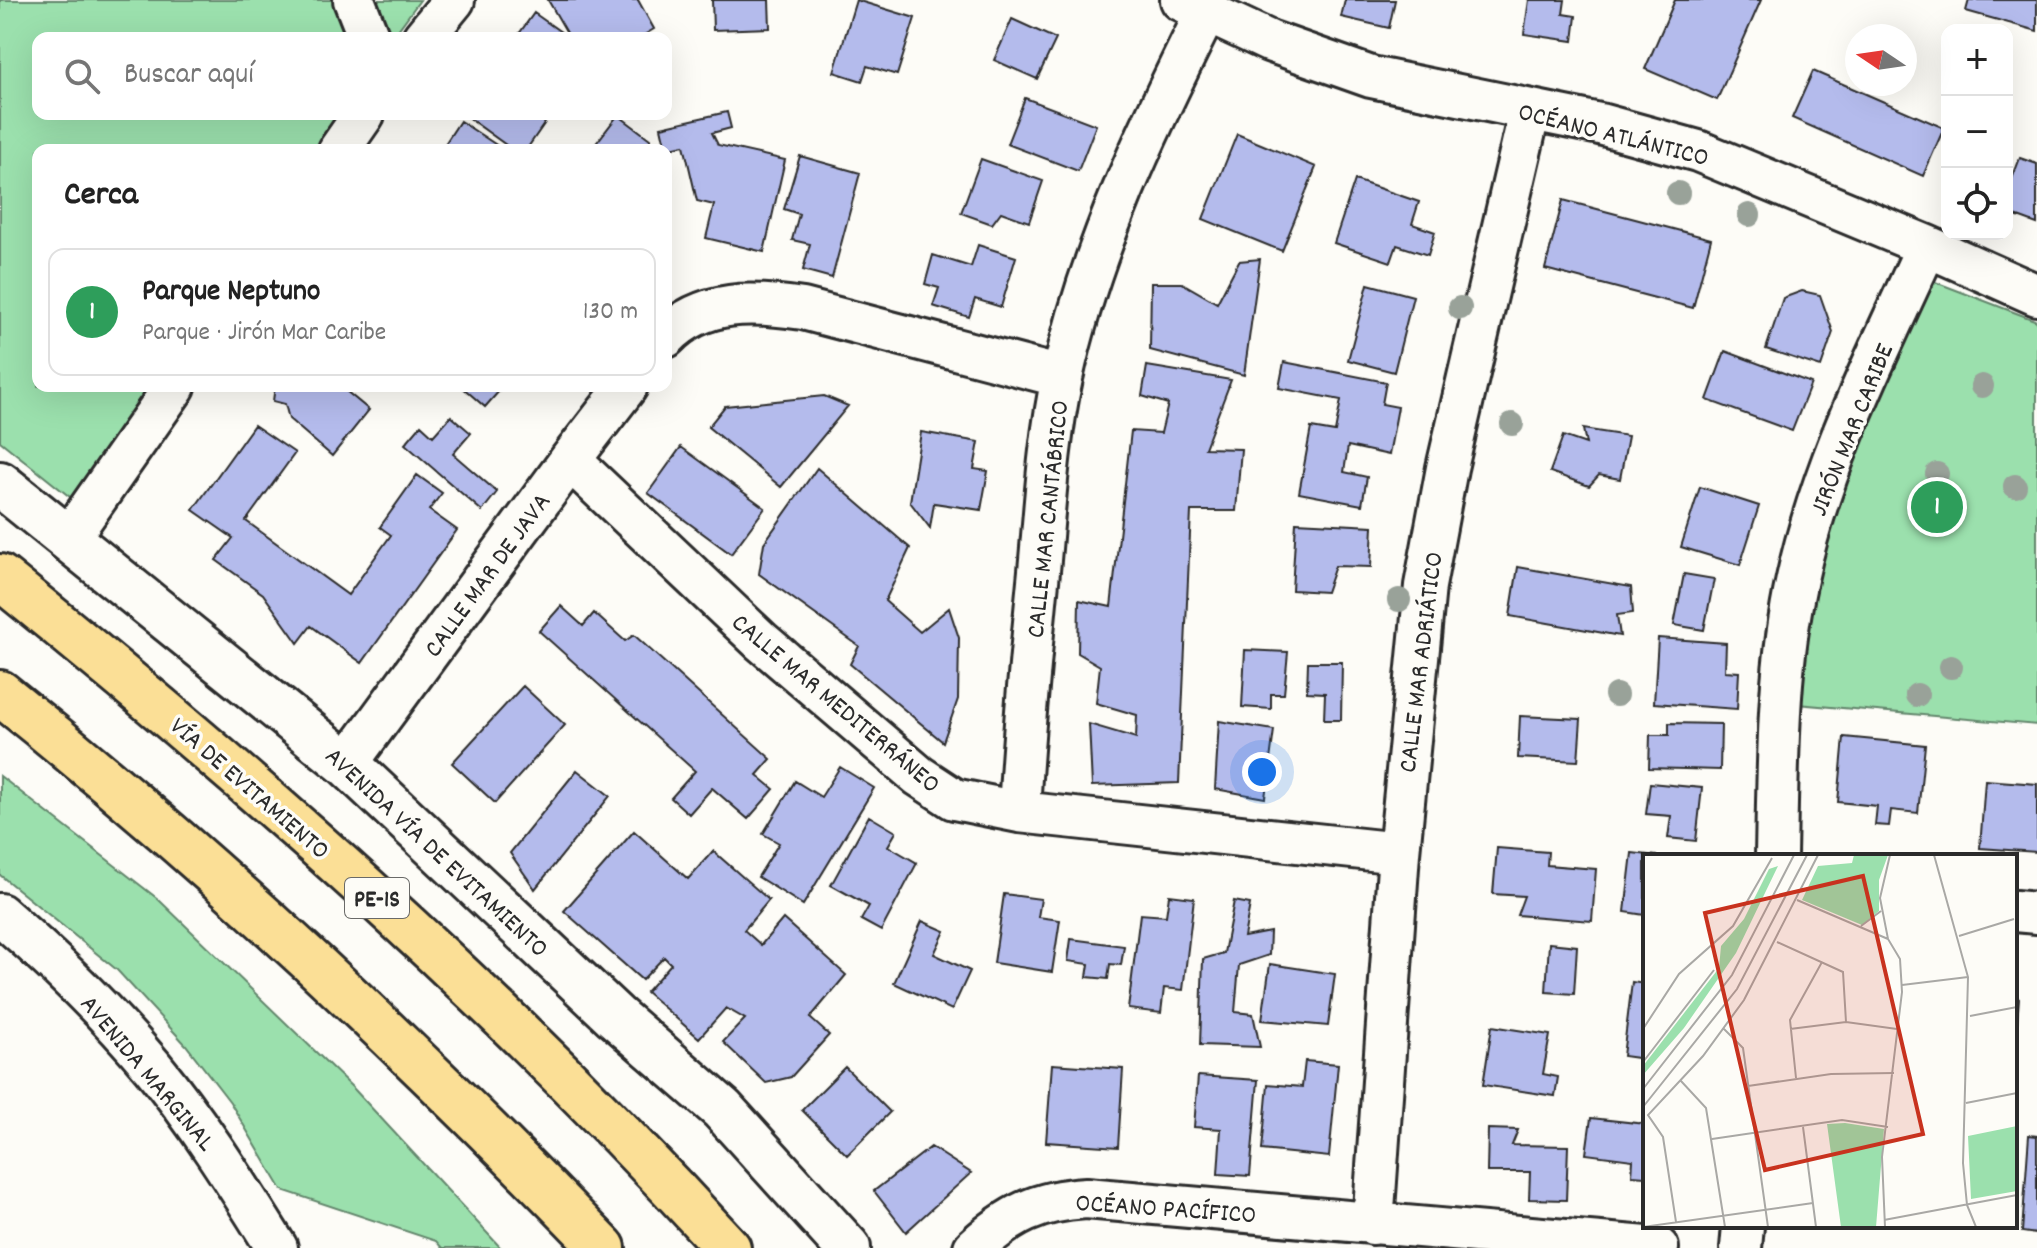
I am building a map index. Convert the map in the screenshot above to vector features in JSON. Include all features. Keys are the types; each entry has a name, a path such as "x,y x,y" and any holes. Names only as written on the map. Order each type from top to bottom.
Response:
{"highway":[{"name":"VÍA DE EVITAMIENTO","path":"0,577 221,759 388,908 527,1039 728,1248"},
{"path":"0,693 146,814 291,942 393,1036 603,1248"}],"street":[{"path":"354,0 367,32"},
{"path":"428,32 454,0"},
{"name":"OCÉANO ATLÁNTICO","path":"1193,7 1269,41 1371,77 1649,136 1698,151 2037,295"},
{"name":"CALLE MAR CANTÁBRICO","path":"1019,812 1051,438 1062,377 1083,299 1109,222 1156,112 1193,7"},
{"name":"CALLE MAR ADRIÁTICO","path":"1373,1224 1399,853 1425,586 1447,468 1530,110"},
{"path":"343,144 360,120"},
{"name":"JIRÓN MAR CARIBE","path":"1776,854 1779,703 1797,579 1837,447 1927,246"},
{"path":"672,332 687,319 711,309 735,304 766,304 803,309 1062,377"},
{"path":"68,539 171,392"},
{"name":"CALLE MAR DE JAVA","path":"347,764 622,392"},
{"name":"CALLE MAR MEDITERRÁNEO","path":"570,460 761,641 919,776 954,799 1019,812 1399,853"},
{"name":"AVENIDA VÍA DE EVITAMIENTO","path":"0,484 347,764 615,1016 722,1109 848,1248"},
{"path":"2017,911 2037,913"},
{"name":"AVENIDA MARGINAL","path":"0,914 60,967 151,1066 216,1152 277,1248"},
{"name":"OCÉANO PACÍFICO","path":"974,1248 1015,1216 1033,1207 1065,1199 1086,1198 1658,1248"},
{"path":"1741,1248 1743,1228"}],"green space":[{"path":"0,0 337,0 353,32 32,32 32,120 349,120 333,144 32,144 32,392 154,392 75,501 0,441"},
{"path":"366,0 420,0 396,32 379,32"},
{"path":"1930,280 2037,321 2037,725 1797,704 1820,561 1853,453"},
{"path":"0,776 158,899 354,1089 501,1248 442,1248 436,1241 282,1190 230,1102 186,1045 117,970 0,875"}],"building":[{"path":"548,0 638,0 654,29 649,32 567,32"},
{"path":"712,0 769,0 770,28 713,30"},
{"path":"856,0 915,18 897,75 867,66 862,81 834,72"},
{"path":"1345,0 1395,0 1389,28 1341,17"},
{"path":"1529,0 1565,0 1563,14 1576,16 1573,41 1524,34"},
{"path":"1675,0 1761,0 1717,100 1645,69"},
{"path":"1969,0 2037,0 2037,31 2013,24 1966,11"},
{"path":"534,13 561,32 520,32"},
{"path":"1012,19 1056,39 1037,79 994,60"},
{"path":"1813,71 1845,85 1845,96 1870,96 1941,127 1941,135 1923,176 1792,118"},
{"path":"1025,98 1096,125 1078,171 1007,144"},
{"path":"727,112 731,128 712,133 718,145 785,160 764,252 706,238 714,205 697,201 684,145 672,148 672,144 665,144 661,127"},
{"path":"471,120 547,120 530,144 505,144"},
{"path":"614,120 625,120 650,139 651,144 596,144"},
{"path":"460,121 495,144 445,144"},
{"path":"1237,134 1316,167 1282,251 1203,219"},
{"path":"800,156 860,173 832,278 803,270 810,244 792,240 799,214 784,209"},
{"path":"2020,158 2037,164 2037,224 2013,215 2013,176"},
{"path":"981,159 1043,181 1029,222 1001,212 992,224 961,213"},
{"path":"1355,180 1419,202 1412,224 1435,232 1428,255 1397,245 1391,262 1334,243"},
{"path":"1563,200 1711,239 1693,308 1545,269"},
{"path":"978,245 1016,257 1001,307 975,299 969,317 933,306 939,288 925,284 933,255 971,267"},
{"path":"1260,259 1244,375 1150,350 1151,283 1182,283 1217,303 1239,261"},
{"path":"1368,284 1413,296 1394,372 1348,360"},
{"path":"1802,291 1820,295 1833,332 1821,367 1766,349 1783,298"},
{"path":"1725,351 1811,383 1792,431 1707,400"},
{"path":"1284,362 1386,382 1382,404 1398,407 1389,455 1348,446 1344,472 1367,477 1362,505 1299,493 1311,428 1335,432 1341,400 1279,388"},
{"path":"1147,366 1231,380 1205,448 1241,449 1236,511 1191,511 1179,783 1092,786 1089,724 1136,738 1137,715 1096,703 1100,666 1078,653 1079,600 1111,607 1131,431 1161,433 1168,404 1142,396"},
{"path":"274,392 347,392 369,410 332,456 289,419 285,404 273,401"},
{"path":"468,392 498,392 485,407"},
{"path":"824,396 848,406 781,487 708,427 725,406"},
{"path":"451,416 471,433 453,454 497,492 482,511 405,444 421,425 433,436"},
{"path":"254,425 295,453 246,521 348,595 391,535 380,527 417,475 442,493 429,510 457,530 362,663 311,626 298,643 263,594 216,560 233,538 193,510"},
{"path":"1583,429 1628,436 1620,479 1599,475 1589,486 1550,472 1563,436 1586,444"},
{"path":"921,432 979,442 974,469 988,471 981,510 934,503 930,528 910,502"},
{"path":"681,447 765,508 731,554 648,493"},
{"path":"817,468 910,548 885,601 920,632 949,608 959,638 958,699 943,742 850,664 859,646 759,574 764,543"},
{"path":"1700,487 1759,506 1740,565 1681,547"},
{"path":"1296,522 1373,526 1371,567 1335,566 1326,592 1292,590"},
{"path":"1518,567 1631,587 1633,613 1617,615 1620,636 1510,616"},
{"path":"1684,574 1714,579 1704,630 1674,625"},
{"path":"561,606 583,626 594,613 625,641 634,635 771,759 757,775 774,789 748,819 712,788 689,814 671,798 695,771 539,631"},
{"path":"1658,638 1726,643 1725,671 1739,672 1737,709 1654,703"},
{"path":"1245,650 1288,652 1284,694 1271,694 1271,709 1242,707"},
{"path":"1308,662 1342,662 1341,720 1324,720 1325,693 1307,692"},
{"path":"523,686 565,725 495,803 452,763"},
{"path":"1520,716 1581,719 1578,761 1518,758"},
{"path":"1219,721 1274,730 1265,798 1215,789"},
{"path":"1669,723 1721,724 1720,770 1649,768 1650,735 1669,735"},
{"path":"1844,737 1925,745 1918,813 1891,810 1889,826 1875,825 1877,806 1838,802"},
{"path":"840,767 874,788 803,905 758,877 779,843 763,834 795,781 821,797"},
{"path":"577,770 610,796 535,889 510,853"},
{"path":"1985,780 2037,784 2037,852 1980,848"},
{"path":"1650,783 1702,788 1696,841 1668,838 1671,816 1646,814"},
{"path":"869,816 896,832 888,846 917,863 881,931 861,920 869,906 831,885"},
{"path":"634,831 688,879 713,851 769,900 744,930 761,945 783,919 846,975 810,1018 829,1035 791,1077 766,1083 723,1042 745,1019 726,1008 699,1038 646,992 671,964 664,957 642,980 564,911"},
{"path":"1497,848 1548,852 1547,865 1596,869 1592,921 1517,915 1524,896 1493,894"},
{"path":"1632,853 1643,854 1643,915 1625,912"},
{"path":"1004,894 1041,899 1038,917 1060,920 1052,972 994,963"},
{"path":"1169,895 1194,898 1183,990 1164,988 1161,1013 1128,1009 1140,914 1166,916"},
{"path":"1234,901 1250,904 1244,937 1270,932 1269,955 1239,965 1235,1012 1253,1014 1260,1047 1200,1045 1203,959 1224,953"},
{"path":"922,921 945,931 934,954 970,971 952,1010 894,983"},
{"path":"1071,939 1124,946 1121,965 1110,964 1108,979 1087,977 1089,964 1068,961"},
{"path":"1549,943 1577,946 1574,994 1546,992"},
{"path":"1270,964 1335,974 1328,1026 1262,1020"},
{"path":"1632,982 1643,984 1643,1059 1623,1056"},
{"path":"1492,1026 1550,1035 1543,1074 1558,1077 1555,1096 1483,1085"},
{"path":"1305,1061 1338,1064 1329,1157 1262,1150 1268,1084 1302,1087"},
{"path":"1052,1064 1123,1069 1118,1147 1046,1142"},
{"path":"845,1067 890,1112 847,1155 802,1110"},
{"path":"1198,1076 1258,1080 1250,1176 1218,1174 1221,1129 1194,1127"},
{"path":"1591,1118 1643,1124 1643,1176 1632,1175 1633,1160 1586,1154"},
{"path":"1488,1129 1518,1130 1512,1145 1568,1146 1566,1200 1529,1199 1530,1172 1487,1172"},
{"path":"2029,1135 2037,1136 2037,1234 2022,1232"},
{"path":"931,1147 971,1173 906,1232 874,1191"}],"place":[{"name":"Parque Neptuno","path":"1937,507"}]}
